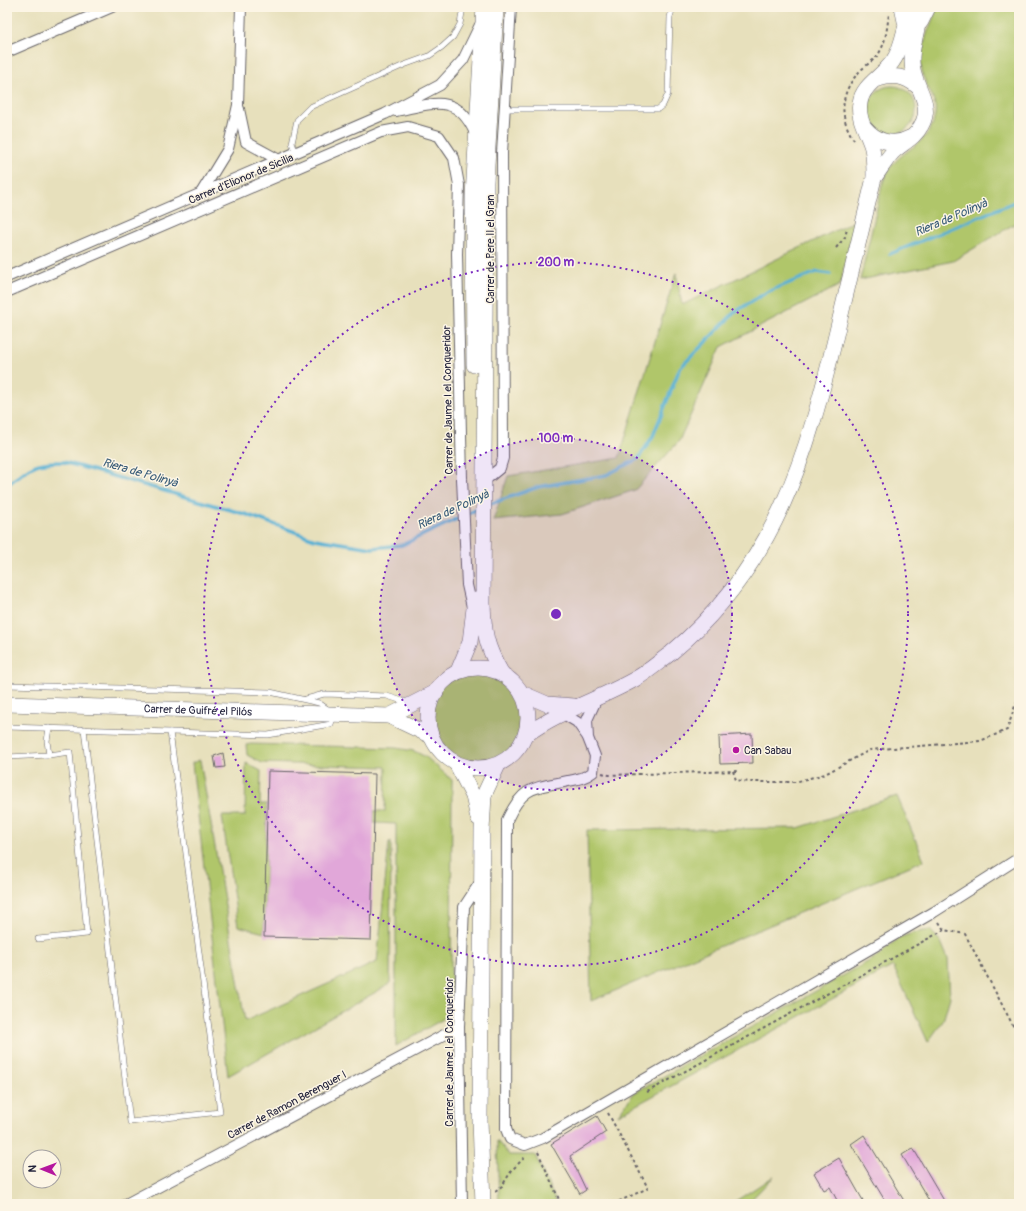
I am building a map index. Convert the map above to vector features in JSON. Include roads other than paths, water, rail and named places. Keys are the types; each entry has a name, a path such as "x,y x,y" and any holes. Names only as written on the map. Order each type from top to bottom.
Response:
{"main road":[{"path":"458,671 468,648 473,614 480,520 486,182 496,7"},
{"path":"481,490 472,313 473,197 483,12"},
{"path":"878,79 897,56 915,12"},
{"path":"874,178 892,153 913,136 921,127 925,117 925,100 917,86 912,62 915,12"},
{"path":"483,1202 480,1120 481,881 484,795 498,766 513,754 526,735 569,710 597,698 638,677 682,643 722,600 764,542 782,507 812,430 874,178 872,148 859,114 863,93 870,84 878,79 888,76 899,76 909,79 917,86"},
{"path":"863,125 870,134 880,140 891,143 903,141 913,136"},
{"path":"480,520 485,636 488,647 502,672 514,682 524,694 546,704 569,710"},
{"path":"498,766 470,767 456,763 438,749 431,736 428,712 436,692 446,679 458,671 480,667 502,672"},
{"path":"389,716 436,692"},
{"path":"524,694 528,722 526,735"},
{"name":"Carrer de Guifré el Pilós","path":"7,704 389,716 431,736"},
{"path":"456,763 472,796 482,830"}],"street":[{"path":"7,52 112,7"},
{"path":"201,193 228,149 238,105 241,7"},
{"name":"Carrer de Pere II el Gran","path":"481,490 500,468 503,458 502,152 511,7"},
{"name":"Carrer d'Elionor de Sicilia","path":"7,277 385,114 440,85 463,60 483,12"},
{"name":"Carrer d'Elionor de Sicilia","path":"385,114 437,102 450,105 462,111 476,136"},
{"path":"238,105 246,142 279,160"},
{"name":"Carrer d'Elionor de Sicilia","path":"7,292 381,132 408,127 439,136 454,158 459,185"},
{"name":"Carrer de Jaume I el Conqueridor","path":"459,185 457,254 462,479 467,585 473,614"},
{"path":"588,738 586,720 597,698"},
{"path":"569,710 588,738 595,756 593,772 586,778 534,787 521,795 506,820 506,1129 510,1139 525,1145 538,1140 934,912 1019,858"},
{"name":"Carrer de Jaume I el Conqueridor","path":"462,1204 459,1027 464,907 481,881"},
{"name":"Carrer de Ramon Berenguer I","path":"126,1204 459,1027"}],"lane":[{"path":"296,153 292,143 297,120 310,107 435,52 453,37 460,24 463,7"},
{"path":"504,109 658,109 663,104 668,94 670,17 673,7"},
{"path":"7,685 270,692 319,703 335,714 331,724 268,735 7,727"},
{"path":"305,699 324,694 387,696 411,704"},
{"path":"48,728 47,741 49,755"},
{"path":"84,729 130,1122 220,1112 170,732"},
{"path":"7,757 49,755 70,752 87,934 38,939"}],"waterway":[{"name":"Riera de Polinyà","path":"890,254 1019,200"},
{"name":"Riera de Polinyà","path":"487,505 538,487 606,475 638,459 653,436 680,368 735,312 767,292 817,272 830,274"},
{"name":"Riera de Polinyà","path":"7,485 33,466 45,463 64,462 248,515 315,539 372,548 402,545 480,508"}],"place":[{"name":"Can Sabau","path":"736,750"}]}
